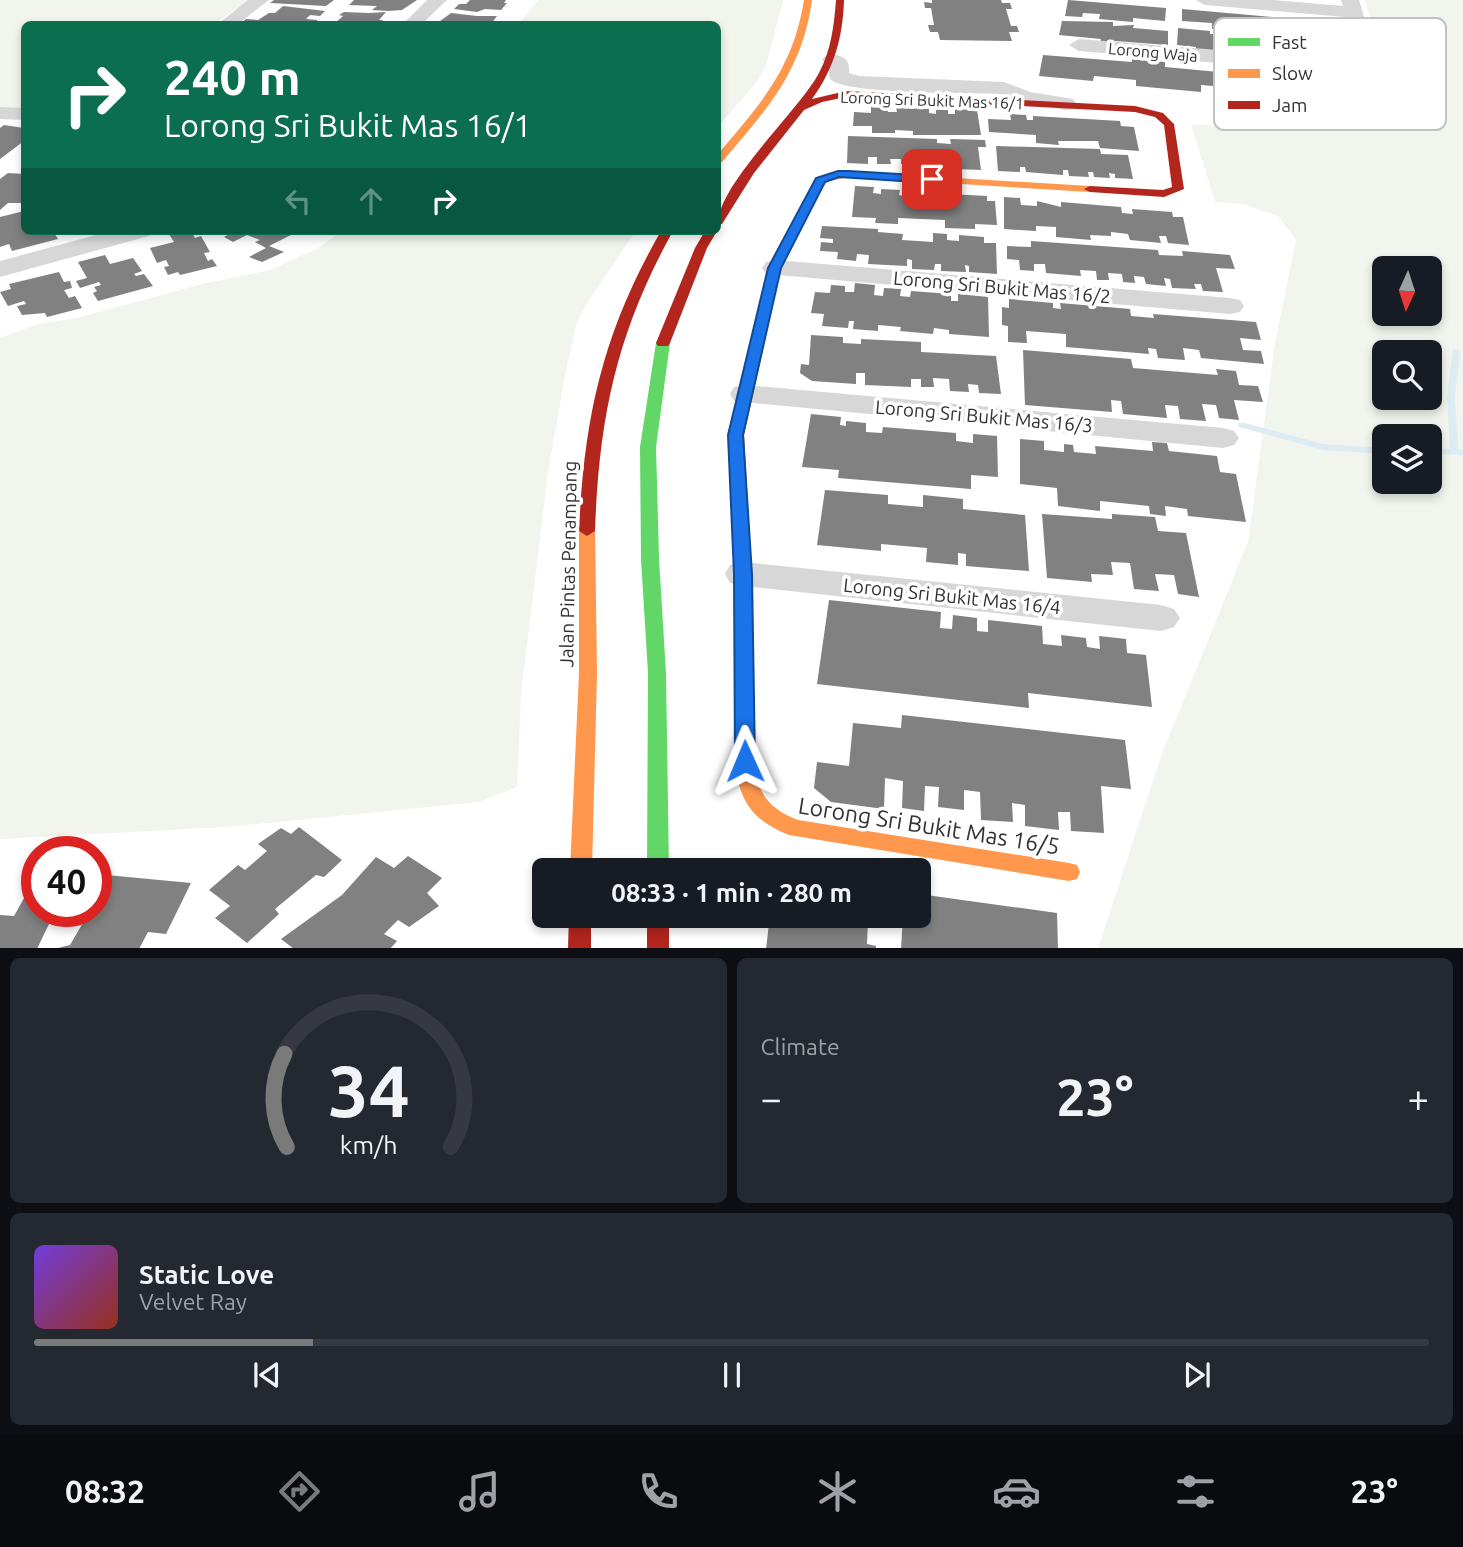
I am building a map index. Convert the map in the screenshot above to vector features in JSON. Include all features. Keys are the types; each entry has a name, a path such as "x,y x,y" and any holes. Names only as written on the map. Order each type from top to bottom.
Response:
{"main road":[{"path":"721,156 794,62 809,23 808,0"},
{"path":"721,216 750,172 801,108 832,60 841,23 840,0"},
{"name":"Lorong Sri Bukit Mas 16/1","path":"801,108 866,88"},
{"name":"Lorong Sri Bukit Mas 16/1","path":"752,797 745,761 743,574 736,435 775,268 820,180 838,174 1150,194 1178,189 1169,124 1165,119 1135,109 1065,104"},
{"name":"Jalan Pintas Penampang","path":"581,858 588,675 586,523 590,452 601,386 615,335 665,235"},
{"path":"659,858 657,673 650,559 648,447 664,335 701,248 709,235"},
{"name":"Lorong Sri Bukit Mas 16/5","path":"752,797 761,811 775,822 796,829 1069,872"},
{"path":"579,948 580,928"},
{"path":"658,928 658,948"}],"street":[{"path":"231,21 260,0"},
{"path":"415,21 438,0"},
{"path":"1205,0 1352,6"},
{"name":"Lorong Waja","path":"1079,45 1214,57"},
{"name":"Lorong Sri Bukit Mas 16/1","path":"832,60 840,63 839,76 866,88 975,93 1004,88 1025,97 1065,104"},
{"path":"0,113 21,114"},
{"path":"0,269 124,235"},
{"name":"Lorong Sri Bukit Mas 16/2","path":"775,268 1230,306"},
{"name":"Lorong Sri Bukit Mas 16/3","path":"745,394 1223,438"},
{"name":"Lorong Sri Bukit Mas 16/4","path":"743,574 1161,618"}],"shaded area":[{"path":"0,0 249,0 218,21 21,21 21,109 0,108"},
{"path":"538,0 783,0 766,66 754,86 721,123 721,21 521,21"},
{"path":"1365,0 1463,0 1463,948 1098,948 1163,751 1248,542 1275,343 1296,240 1278,216 1243,204 1215,202 1191,124 1214,126 1214,130 1446,130 1446,18 1371,18"},
{"path":"336,235 633,235 587,303 576,325 566,370 548,472 521,694 517,787 479,802 226,827 0,839 0,338 38,324 77,318 202,284 270,270 318,248"}],"building":[{"path":"274,0 334,0 326,6 270,3"},
{"path":"354,0 417,0 402,10 388,11 372,10 377,6 349,5"},
{"path":"470,0 506,0 504,3 507,3 501,10 485,9 477,12 454,9"},
{"path":"932,0 1001,0 1002,3 1010,3 1012,9 1006,9 1011,26 1017,26 1019,32 1009,32 1012,41 940,40 938,32 930,32 928,25 934,25 931,8 925,8 924,2 932,3"},
{"path":"1068,0 1166,8 1165,21 1099,19 1100,14 1083,13 1082,17 1065,16"},
{"path":"283,6 325,11 320,16 310,15 306,19 316,21 244,21 258,20 269,13 275,13"},
{"path":"1182,9 1282,18 1214,18 1214,29 1212,23 1182,21"},
{"path":"344,12 386,12 379,20 382,21 337,21 343,16 339,15"},
{"path":"451,13 497,16 493,21 440,21"},
{"path":"1062,21 1113,22 1113,26 1134,25 1133,28 1168,31 1168,45 1115,41 1115,44 1100,43 1101,39 1059,35"},
{"path":"1178,28 1210,31 1210,34 1214,34 1214,54 1196,52 1196,47 1177,45"},
{"path":"1043,55 1132,62 1132,59 1165,62 1165,67 1214,72 1214,86 1201,85 1201,92 1136,86 1136,80 1094,76 1093,81 1039,76"},
{"path":"871,107 887,108 888,112 897,112 896,108 929,109 929,113 936,114 936,110 948,110 948,114 955,114 955,109 977,110 981,135 913,135 913,131 895,130 895,133 872,133 872,126 853,126 854,112 871,113"},
{"path":"1010,114 1026,115 1027,120 1033,120 1033,116 1120,121 1121,126 1134,127 1139,151 1100,148 1098,141 1058,141 1059,145 1036,143 1036,135 989,132 988,119 1011,120"},
{"path":"4,125 21,128 21,143 0,159 0,128"},
{"path":"848,136 937,139 937,143 951,144 950,139 985,140 986,147 978,147 981,170 955,169 953,158 934,157 935,168 918,167 917,160 912,160 912,165 901,164 901,159 890,159 891,164 877,164 877,157 868,157 868,164 847,163"},
{"path":"996,146 1100,149 1101,154 1128,155 1133,179 1115,178 1115,174 1109,173 1110,178 1094,177 1093,172 1088,172 1089,177 1069,176 1068,170 1063,170 1063,175 1026,172 1025,167 1020,167 1020,172 998,171"},
{"path":"8,173 21,174 21,203 8,203 0,210 0,179"},
{"path":"855,186 874,187 873,193 881,194 881,189 900,190 899,195 904,196 905,191 918,192 918,197 931,198 931,193 987,196 987,201 995,201 997,225 975,224 975,229 945,228 945,220 898,218 898,224 875,223 876,218 852,217"},
{"path":"1004,197 1020,198 1021,205 1037,206 1037,201 1061,207 1061,202 1121,207 1122,213 1133,214 1132,209 1172,212 1173,217 1183,217 1189,245 1168,243 1166,236 1159,236 1161,243 1130,240 1128,234 1111,232 1111,236 1090,235 1091,240 1056,237 1056,227 1036,226 1036,231 1004,229"},
{"path":"21,212 21,235 56,235 58,239 12,251 9,244 0,247 0,217"},
{"path":"822,226 878,229 878,232 903,234 902,240 933,242 933,233 947,234 947,240 959,241 959,235 984,237 984,243 996,243 997,274 969,272 969,266 965,265 966,272 941,271 941,264 935,264 934,270 912,269 912,260 907,259 907,266 868,264 869,255 857,254 856,261 837,259 838,252 820,251 821,242 833,243 833,239 820,238"},
{"path":"170,235 193,235 195,238 201,236 210,252 204,253 208,261 212,259 217,266 180,275 178,272 168,275 164,267 169,266 166,260 157,263 150,248 174,242"},
{"path":"228,235 247,235 233,242 224,237"},
{"path":"247,235 291,235 269,246 284,252 262,262 249,257 266,248 255,242 260,240"},
{"path":"1031,241 1158,250 1159,255 1183,256 1182,251 1230,255 1235,269 1216,268 1223,292 1203,291 1201,284 1194,284 1196,289 1172,288 1170,279 1164,278 1166,286 1146,284 1144,277 1134,276 1135,283 1123,282 1122,274 1108,273 1109,280 1097,280 1096,271 1080,270 1081,276 1046,273 1045,264 1034,264 1034,271 1020,270 1019,260 1007,259 1007,246 1031,247"},
{"path":"105,255 110,264 133,258 142,271 134,274 144,274 153,286 98,301 93,293 97,291 94,287 101,285 99,282 80,288 76,281 87,278 78,262"},
{"path":"59,272 64,282 70,281 72,288 64,290 69,298 75,296 82,308 47,317 45,313 22,315 17,306 26,304 24,301 8,306 0,292 11,289 9,284"},
{"path":"855,283 875,285 874,295 883,296 884,288 901,289 900,296 910,297 911,291 951,294 951,301 958,301 958,294 988,297 989,337 949,334 949,330 934,328 933,334 900,331 901,327 878,325 878,331 853,329 854,321 849,321 848,328 822,326 824,314 811,313 815,292 830,293 831,285 845,286 845,292 854,292"},
{"path":"1009,299 1053,303 1053,308 1061,309 1060,303 1130,309 1131,316 1154,318 1153,314 1256,322 1261,340 1240,338 1243,350 1261,351 1264,364 1201,358 1199,350 1183,348 1185,360 1158,358 1156,349 1148,348 1149,354 1066,347 1066,334 1026,331 1027,343 1008,342 1008,326 1002,325 1002,307 1009,308"},
{"path":"811,335 843,337 843,343 861,344 861,339 921,342 921,352 996,356 1001,394 979,393 978,385 968,384 969,392 950,391 949,379 933,378 934,387 921,387 921,379 911,379 911,387 865,385 865,373 856,373 856,384 812,381 800,373 801,364 809,365"},
{"path":"1023,350 1131,359 1133,368 1218,375 1216,369 1236,371 1239,385 1258,386 1263,402 1234,400 1239,420 1219,418 1216,405 1202,404 1206,421 1180,419 1178,406 1165,405 1167,418 1123,414 1121,401 1111,400 1112,412 1025,405"},
{"path":"811,414 841,417 840,425 846,426 846,421 866,423 866,432 882,433 883,427 956,433 956,441 973,443 973,434 997,436 998,477 971,475 971,489 838,478 839,470 802,467"},
{"path":"1020,439 1044,441 1044,450 1064,452 1064,444 1073,445 1074,452 1096,454 1095,446 1153,451 1152,442 1167,443 1169,451 1217,456 1220,472 1236,474 1246,522 1188,516 1187,509 1165,506 1166,516 1150,514 1149,506 1100,501 1100,511 1058,506 1057,488 1020,484"},
{"path":"825,490 888,495 888,504 923,507 923,495 963,499 963,509 1025,515 1029,571 966,566 966,554 958,553 958,565 926,562 927,548 881,544 881,551 817,545"},
{"path":"1042,514 1112,519 1112,514 1155,517 1158,531 1186,533 1199,597 1178,594 1174,575 1155,574 1159,591 1134,589 1130,563 1111,562 1113,575 1091,574 1092,582 1047,578"},
{"path":"829,600 941,612 940,628 952,629 953,615 977,618 977,631 988,632 988,620 1042,626 1043,644 1062,646 1061,635 1086,638 1087,647 1100,649 1099,636 1126,639 1127,653 1146,655 1152,707 1028,693 1029,708 817,684"},
{"path":"902,715 1125,740 1131,789 1101,786 1104,833 1071,831 1070,812 1058,812 1059,830 1025,826 1025,805 1012,803 1013,822 981,820 980,792 964,790 964,810 938,807 939,787 925,786 924,811 902,808 903,781 885,778 884,809 831,802 814,788 817,762 849,766 853,723 901,728"},
{"path":"299,827 342,860 324,877 316,875 275,909 279,914 247,943 215,918 230,906 209,890 238,865 245,870 267,851 258,844 281,828 291,834"},
{"path":"408,856 442,878 427,893 439,906 409,927 398,920 384,934 397,941 391,948 293,948 281,939 342,895 376,857 394,868"},
{"path":"112,876 191,883 166,934 148,932 140,948 58,948 70,945 80,927 112,927"},
{"path":"931,896 1057,913 1058,948 901,948 902,928 931,928"},
{"path":"21,904 21,927 48,927 37,948 0,948 0,915 14,916"},
{"path":"768,928 868,928 867,944 876,948 766,948"}],"waterway":[{"path":"1454,452 1451,398 1456,351"},
{"path":"1242,425 1323,447 1372,450"},
{"path":"1442,451 1454,452"},
{"path":"1454,452 1463,452"}],"traffic: fast":[{"path":"658,858 657,673 650,559 648,447 663,343"}],"traffic: slow":[{"path":"721,156 764,105 788,68 798,47 808,0"},
{"path":"761,327 775,268 820,180 838,174 849,174 1090,189"},
{"path":"581,858 588,673 587,531"},
{"path":"745,755 748,782 756,803 772,818 796,829 1069,872"}],"traffic: jam":[{"path":"721,216 746,177 824,73 839,27 840,0"},
{"path":"801,108 819,100 846,94 1135,109 1159,115 1169,124 1178,189 1164,194 1090,189"},
{"path":"587,531 592,451 606,375 630,303 665,235"},
{"path":"663,343 709,235"},
{"path":"745,755 743,574 736,435 761,327"},
{"path":"579,948 580,928"},
{"path":"658,928 658,948"}],"route":[{"path":"745,761 743,574 736,435 775,268 820,180 838,174 932,179"}]}
